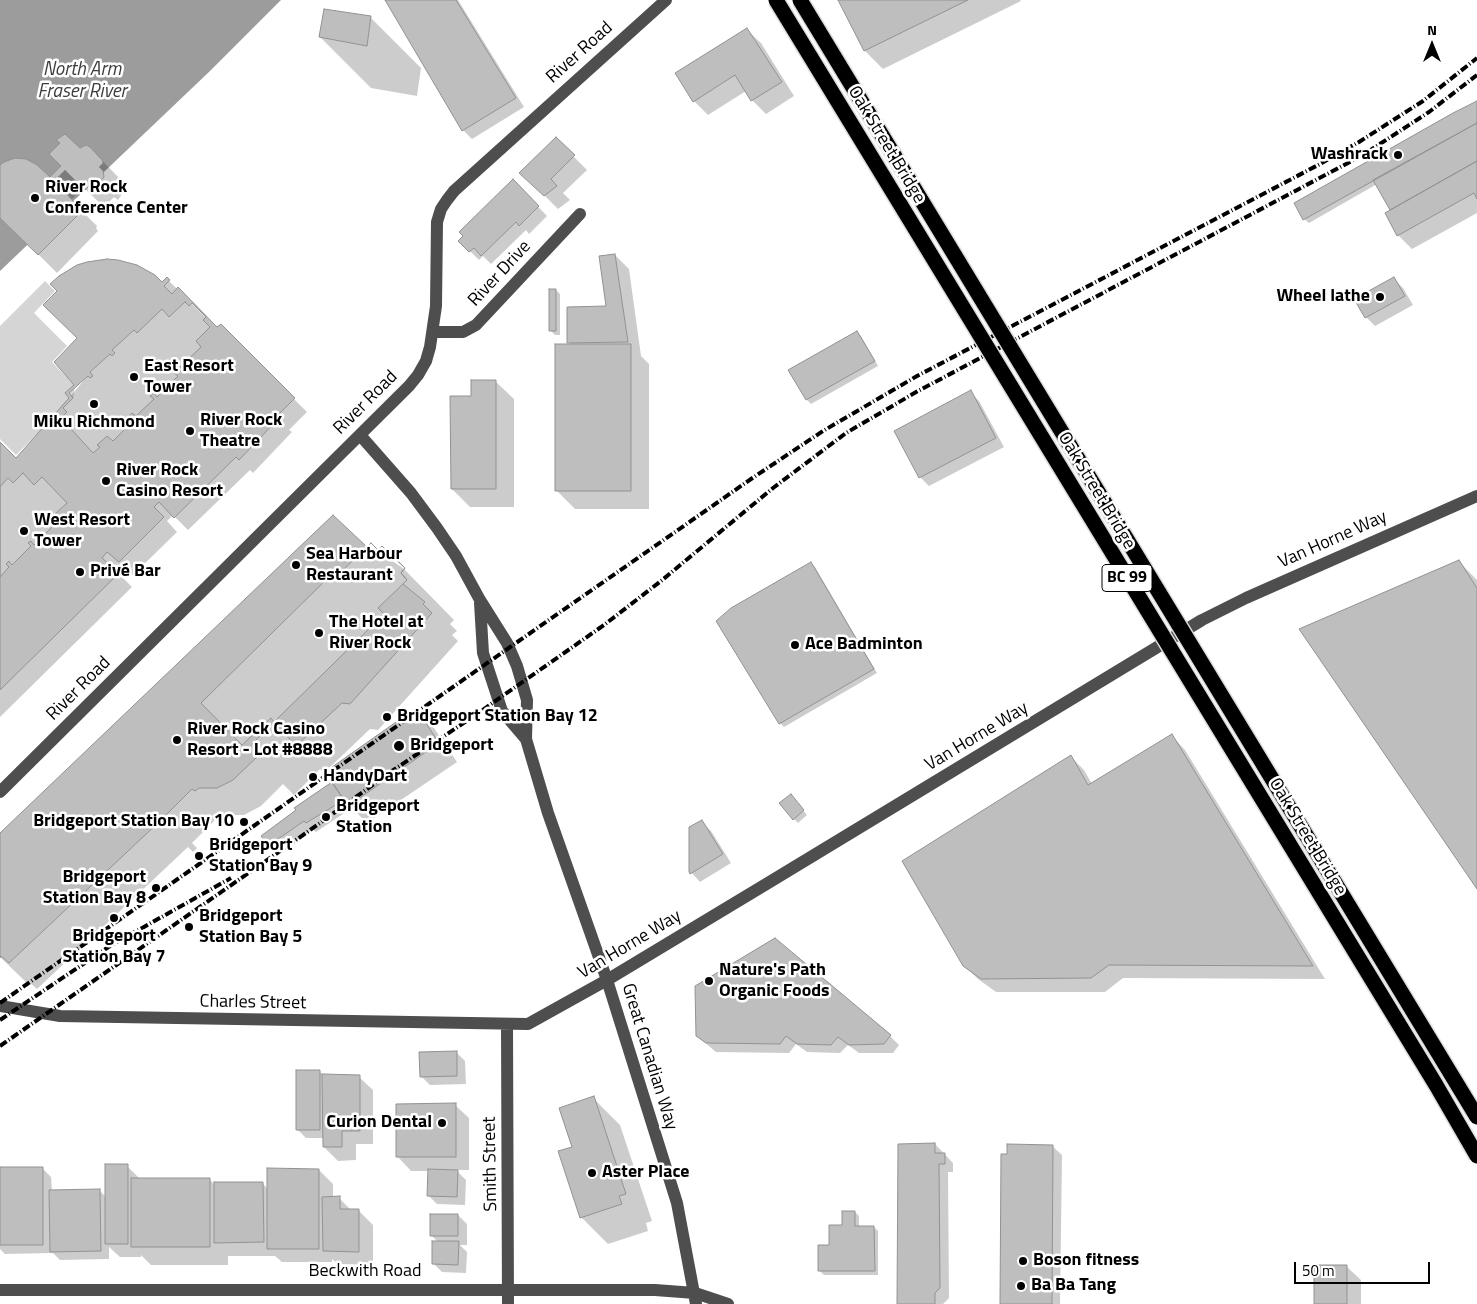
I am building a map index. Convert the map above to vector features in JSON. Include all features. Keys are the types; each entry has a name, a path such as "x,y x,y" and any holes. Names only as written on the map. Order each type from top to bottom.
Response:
{"highway":[{"name":"Oak Street Bridge","path":"776,0 1431,1077 1477,1156"},
{"name":"Oak Street Bridge","path":"800,0 1477,1117"}],"street":[{"name":"River Road","path":"0,792 409,386 426,361 433,332 436,306 437,222 447,200 454,191 666,0"},
{"name":"River Drive","path":"433,332 463,332 476,325 580,214"},
{"name":"Great Canadian Way","path":"360,435 411,493 437,528 508,643 517,666 526,700 526,739 548,813 607,980 678,1209 696,1299"},
{"name":"Van Horne Way","path":"507,1025 528,1024 607,980 1202,620 1246,598 1477,496"},
{"name":"Great Canadian Way","path":"480,600 483,653 502,711 526,739"},
{"name":"Charles Street","path":"0,1006 60,1016 507,1025"},
{"name":"Smith Street","path":"507,1025 508,1304"},
{"name":"Beckwith Road","path":"0,1290 655,1290 728,1304"}],"shaded area":[{"path":"45,281 55,291 34,313 67,346 52,362 75,386 73,398 16,455 0,439 0,326"}],"water":[{"name":"North Arm Fraser River","path":"0,0 281,0 210,71 0,271"}],"building":[{"path":"385,0 456,0 516,98 462,131"},
{"path":"838,0 968,0 864,51"},
{"path":"324,9 371,16 367,46 319,37"},
{"path":"747,28 782,82 751,101 735,75 693,102 675,73"},
{"name":"Washrack","path":"1477,101 1477,123 1303,220 1294,203"},
{"path":"1477,123 1477,161 1390,210 1373,180"},
{"name":"River Rock Conference Center","path":"65,134 80,148 86,145 90,147 102,160 103,163 99,167 103,171 104,177 99,183 95,179 85,190 65,170 54,181 79,207 78,209 81,212 38,255 0,218 0,165 15,158 26,159 37,165 50,177 61,166 49,154 60,143 56,140"},
{"path":"556,137 575,155 551,179 557,186 544,196 519,173"},
{"path":"1477,161 1477,199 1474,193 1397,236 1385,213"},
{"path":"513,179 539,206 519,226 516,222 481,256 474,248 469,252 458,241 463,236 459,232"},
{"path":"615,254 628,342 567,343 567,307 606,306 599,256"},
{"name":"River Rock Casino Resort","path":"107,259 137,265 155,275 162,282 167,277 170,280 164,286 172,294 178,287 217,327 221,324 295,398 277,416 279,418 239,460 236,457 174,518 159,502 154,507 164,517 119,562 107,552 102,558 119,573 0,690 0,442 16,458 69,398 65,393 74,385 54,362 77,338 43,305 57,291 50,284 59,276 77,265"},
{"name":"Wheel lathe","path":"1394,277 1405,296 1365,318 1354,299"},
{"path":"549,289 556,289 556,331 549,331"},
{"name":"East Resort Tower","path":"185,302 189,306 192,303 206,317 203,320 210,327 196,341 201,347 174,373 178,376 157,397 154,393 150,396 154,399 136,416 132,413 128,417 133,421 113,441 107,436 97,445 100,447 93,453 61,418 67,412 63,408 73,398 69,393 88,376 90,378 93,376 90,372 110,354 112,356 115,353 112,350 134,330 137,333 162,309 169,317"},
{"path":"857,331 875,361 806,400 788,370"},
{"path":"555,344 631,344 631,491 555,491"},
{"path":"471,380 496,380 496,489 451,489 450,396 471,396"},
{"path":"971,390 996,438 919,478 894,431"},
{"name":"West Resort Tower","path":"23,473 34,485 42,477 67,503 54,515 59,520 34,545 31,541 28,543 31,546 12,565 9,561 6,564 9,567 0,577 0,487 8,478 13,483"},
{"name":"River Rock Casino Resort - Lot #8888","path":"333,515 367,547 371,543 378,550 382,546 405,568 401,573 407,580 403,584 425,602 423,604 432,613 350,704 342,703 296,746 274,722 252,744 259,755 233,780 217,788 199,788 195,791 192,789 166,815 171,820 165,825 160,821 9,963 1,956 0,958 0,833"},
{"name":"The Hotel at River Rock","path":"371,543 378,550 382,546 405,568 401,573 407,580 378,608 384,614 274,722 271,718 242,745 201,703 338,568 341,572"},
{"path":"1459,560 1477,588 1477,889 1299,629"},
{"name":"Ace Badminton","path":"811,562 874,669 779,724 716,621 731,608"},
{"path":"416,708 439,743 348,806 325,772"},
{"path":"1172,734 1313,966 1109,965 1091,978 981,979 963,966 902,861 1071,755 1088,785"},
{"path":"332,782 344,800 306,823 304,821 268,846 261,836 296,810 294,808"},
{"path":"791,794 804,810 793,820 779,803"},
{"path":"702,820 723,854 690,874 689,827"},
{"path":"775,938 891,1035 884,1044 849,1045 838,1037 831,1045 797,1044 786,1036 780,1044 706,1043 696,1036 695,986"},
{"path":"457,1051 457,1076 420,1077 419,1052"},
{"path":"296,1070 320,1070 320,1130 296,1130"},
{"path":"322,1074 360,1075 360,1131 342,1131 342,1147 323,1147"},
{"name":"Aster Place","path":"594,1096 626,1194 619,1196 622,1204 580,1218 558,1151 572,1147 559,1108"},
{"path":"456,1103 456,1157 396,1157 396,1104"},
{"path":"935,1143 935,1153 945,1153 945,1164 939,1164 940,1288 935,1293 935,1304 897,1304 898,1144"},
{"path":"1007,1144 1053,1145 1052,1304 1000,1304 1001,1154 1007,1154"},
{"path":"105,1164 128,1164 128,1244 105,1244"},
{"path":"0,1167 43,1167 43,1245 0,1245"},
{"path":"267,1168 319,1169 319,1249 267,1249"},
{"path":"428,1169 458,1170 457,1197 427,1196"},
{"path":"131,1178 210,1178 210,1247 131,1247"},
{"path":"214,1182 263,1182 264,1242 214,1243"},
{"path":"100,1189 101,1251 50,1252 49,1190"},
{"path":"340,1196 340,1209 359,1209 359,1252 323,1251 322,1197"},
{"path":"842,1211 855,1211 855,1226 874,1226 875,1271 818,1271 818,1245 829,1245 829,1225 842,1225"},
{"path":"430,1214 458,1214 458,1236 430,1236"},
{"path":"432,1241 459,1241 458,1265 432,1264"},
{"path":"1314,1265 1347,1265 1347,1304 1314,1304"}],"railway":[{"path":"0,1003 751,479 823,431 917,376 1359,142 1423,101 1477,58"},
{"path":"0,1046 604,625 661,581 773,488 846,433 918,391 1363,155 1429,112 1477,75"},
{"path":"0,1020 110,946 231,878"}],"place":[{"name":"Washrack","path":"1398,155"},
{"name":"River Rock Conference Center","path":"35,198"},
{"name":"Wheel lathe","path":"1380,297"},
{"name":"East Resort Tower","path":"134,377"},
{"name":"Miku Richmond","path":"94,404"},
{"name":"River Rock Theatre","path":"190,431"},
{"name":"River Rock Casino Resort","path":"106,481"},
{"name":"West Resort Tower","path":"24,531"},
{"name":"Sea Harbour Restaurant","path":"296,565"},
{"name":"Privé Bar","path":"80,572"},
{"name":"The Hotel at River Rock","path":"319,633"},
{"name":"Ace Badminton","path":"795,645"},
{"name":"Bridgeport Station Bay 12","path":"387,717"},
{"name":"River Rock Casino Resort - Lot #8888","path":"177,740"},
{"name":"Bridgeport","path":"399,746"},
{"name":"HandyDart","path":"313,777"},
{"name":"Bridgeport Station","path":"326,817"},
{"name":"Bridgeport Station Bay 10","path":"244,822"},
{"name":"Bridgeport Station Bay 9","path":"199,856"},
{"name":"Bridgeport Station Bay 8","path":"156,888"},
{"name":"Bridgeport Station Bay 7","path":"114,918"},
{"name":"Bridgeport Station Bay 5","path":"189,927"},
{"name":"Nature's Path Organic Foods","path":"709,981"},
{"name":"Curion Dental","path":"442,1123"},
{"name":"Aster Place","path":"592,1173"},
{"name":"Boson fitness","path":"1023,1261"},
{"name":"Ba Ba Tang","path":"1021,1286"}]}
